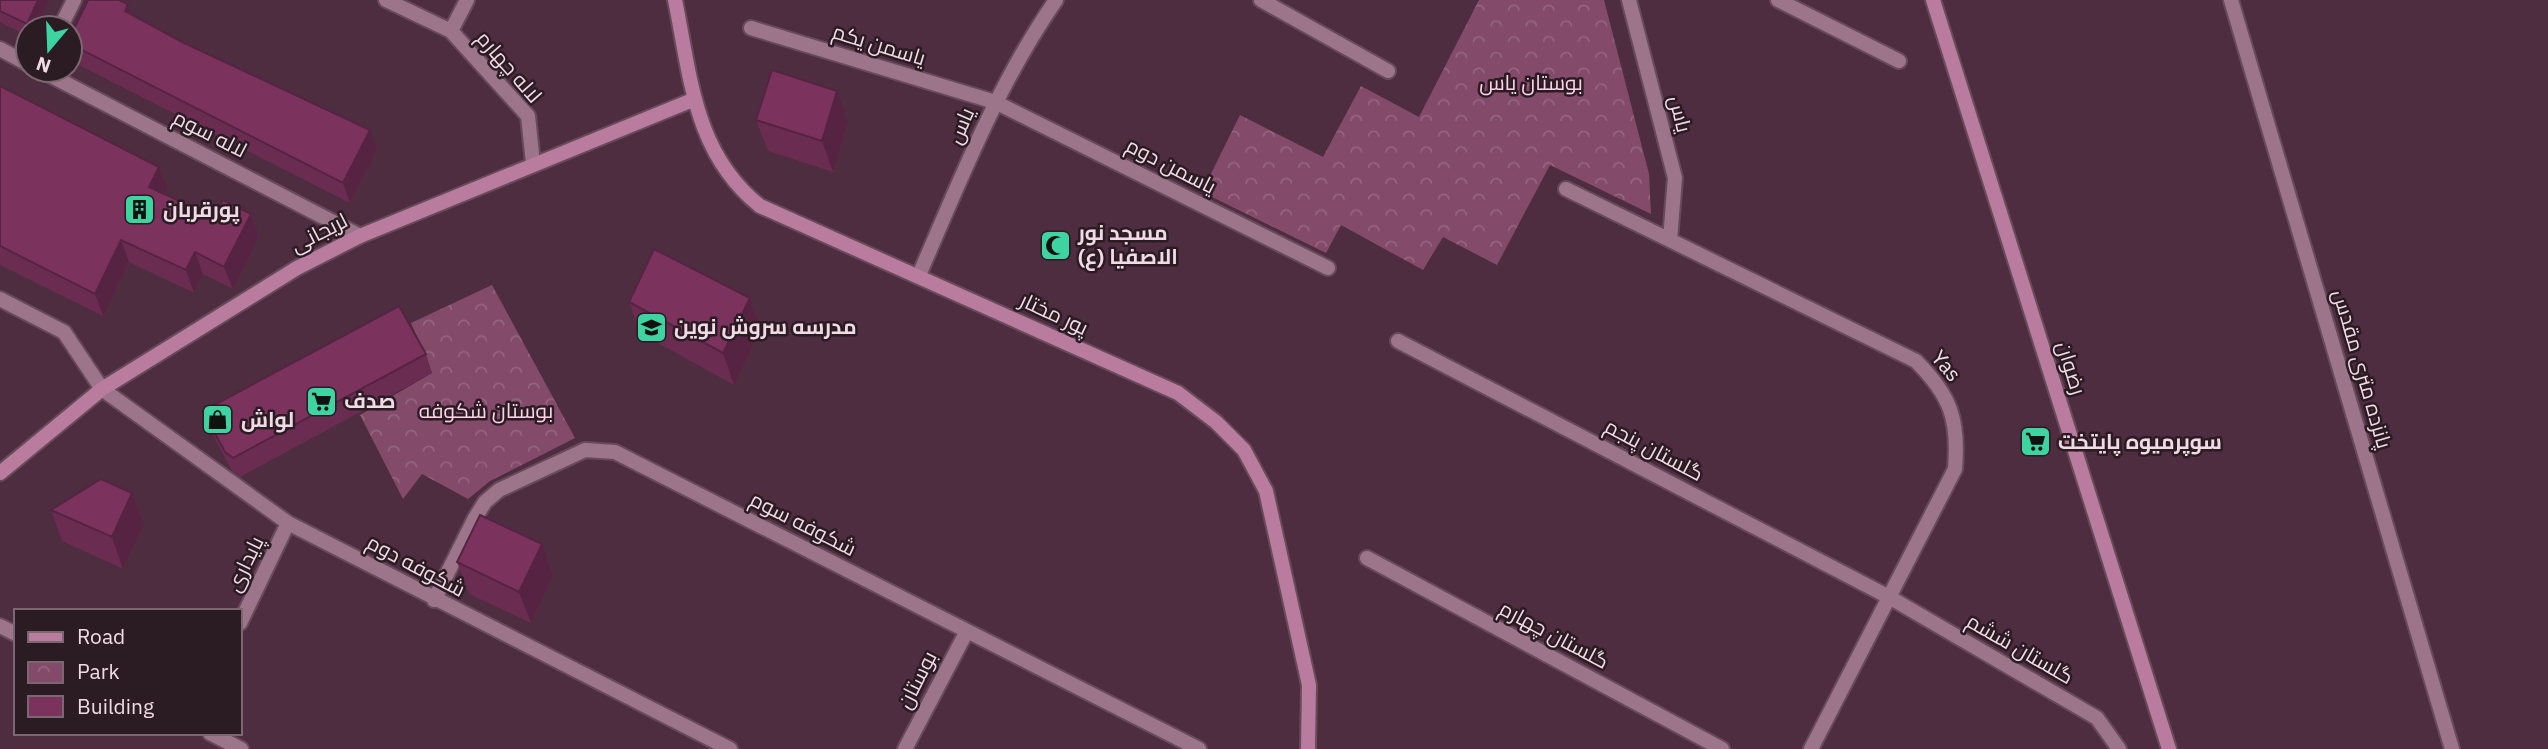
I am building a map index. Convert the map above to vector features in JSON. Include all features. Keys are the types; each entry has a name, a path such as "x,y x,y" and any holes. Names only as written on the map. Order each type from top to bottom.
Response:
{"main road":[{"name":"پور مختار","path":"675,0 695,99 709,144 727,176 751,199 760,206 1178,393 1216,422 1244,450 1266,491 1310,685 1308,749"},
{"name":"رضوان","path":"1933,0 2169,749"},
{"name":"لریجانی","path":"0,473 102,389 297,268 360,236 695,99"}],"street":[{"name":"لاله چهارم","path":"386,0 451,31 528,117 533,163"},
{"path":"451,31 467,0"},
{"name":"یاس","path":"919,275 995,102 1028,41 1056,0"},
{"path":"1261,0 1388,71"},
{"name":"یاس","path":"1629,0 1675,178 1670,240"},
{"path":"1778,0 1899,61"},
{"name":"پانزده متری مقدس","path":"2231,0 2452,749"},
{"name":"یاسمن یکم","path":"751,28 995,102"},
{"name":"لاله سوم","path":"67,84 360,236"},
{"name":"یاسمن دوم","path":"995,102 1328,268"},
{"name":"Yas","path":"1566,189 1916,361 1937,383 1952,409 1958,439 1955,469 1811,749"},
{"path":"0,299 64,332 102,389"},
{"name":"گلستان پنجم","path":"1398,341 1889,597"},
{"name":"شکوفه دوم","path":"102,389 288,523 730,749"},
{"name":"شکوفه سوم","path":"434,600 485,502 499,490 585,450 615,452 1199,749"},
{"name":"پایداری","path":"242,619 288,523"},
{"name":"گلستان چهارم","path":"1367,558 1722,749"},
{"name":"گلستان ششم","path":"1889,597 2096,718 2119,749"},
{"name":"بوستان","path":"905,749 967,631"},
{"path":"214,735 241,749"}],"green space":[{"name":"بوستان یاس","path":"1479,0 1604,0 1649,174 1651,214 1550,165 1497,265 1443,237 1423,270 1341,225 1326,253 1202,192 1240,115 1323,157 1361,86 1419,117"},
{"name":"بوستان شکوفه","path":"492,285 575,438 490,481 468,499 422,474 403,499 360,415 432,373 411,323"}],"building":[{"path":"0,0 38,0 32,14 14,14 14,18 0,11"},
{"path":"88,0 119,0 128,4 125,11 182,42 370,130 343,183 84,51 84,14 81,14"},
{"path":"772,70 837,91 822,141 756,120"},
{"path":"0,86 159,167 149,187 214,217 223,200 251,214 224,267 195,252 186,270 121,240 95,294 0,246"},
{"path":"654,249 750,298 723,353 629,302"},
{"name":"صدف","path":"399,306 426,354 233,458 225,452 203,411"},
{"path":"101,479 132,493 112,537 51,510"},
{"path":"480,515 542,544 519,592 457,562"}],"place":[{"name":"پورقربان","path":"140,210"},
{"name":"مسجد نور الاصفیا (ع)","path":"1055,245"},
{"name":"مدرسه سروش نوین","path":"651,327"},
{"name":"صدف","path":"321,401"},
{"name":"لواش","path":"218,420"},
{"name":"سوپرمیوه پایتخت","path":"2035,442"}]}
